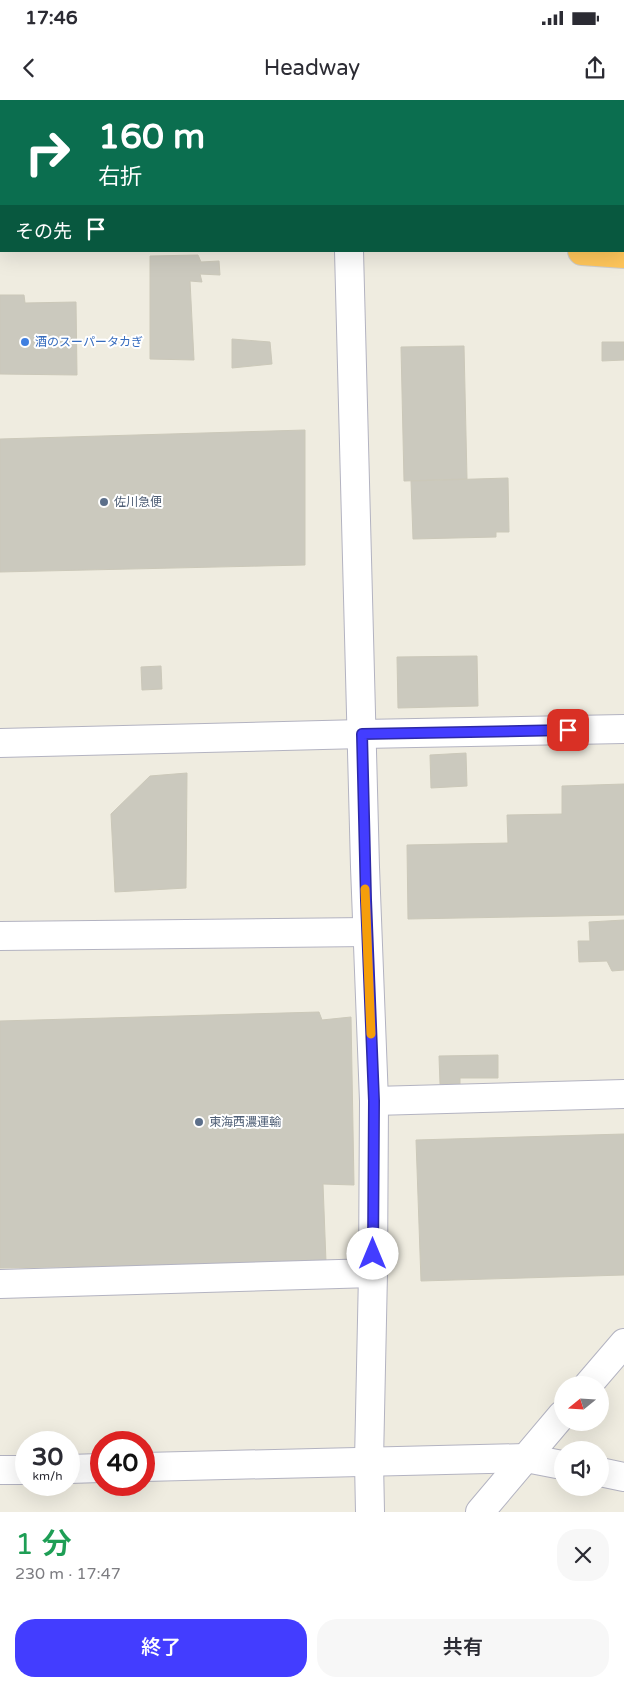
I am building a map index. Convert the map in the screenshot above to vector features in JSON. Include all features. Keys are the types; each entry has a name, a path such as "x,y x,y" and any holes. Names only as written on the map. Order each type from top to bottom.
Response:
{"highway":[{"path":"596,252 624,254"}],"street":[{"path":"349,252 367,932 374,1101 370,1512"},
{"path":"0,743 624,729"},
{"path":"0,936 367,932"},
{"path":"374,1101 624,1094"},
{"path":"0,1284 373,1272"},
{"path":"596,1376 624,1342"},
{"path":"480,1512 554,1425"},
{"path":"155,1467 526,1458 554,1463"},
{"path":"0,1470 15,1470"},
{"path":"609,1474 624,1477"}],"building":[{"path":"198,255 201,262 219,261 220,275 200,274 202,282 190,281 194,360 150,359 150,256"},
{"path":"0,295 24,295 25,303 76,302 77,375 0,374"},
{"path":"232,339 270,342 272,364 232,368"},
{"path":"602,342 624,342 624,360 602,361"},
{"path":"464,346 467,479 404,481 401,347"},
{"path":"305,430 305,565 0,572 0,439"},
{"path":"508,478 509,532 496,532 496,537 413,539 411,481"},
{"path":"477,656 478,706 398,708 397,657"},
{"path":"161,666 162,689 142,690 141,667"},
{"path":"466,753 467,786 431,788 430,755"},
{"path":"187,773 186,888 115,892 111,814 150,776"},
{"path":"624,784 624,915 408,919 407,845 508,843 507,815 562,814 562,786"},
{"path":"624,920 624,970 612,971 607,961 579,962 578,941 590,941 589,922"},
{"path":"319,1012 322,1020 351,1017 354,1185 323,1184 326,1262 0,1268 0,1021"},
{"path":"498,1055 498,1078 460,1078 460,1084 440,1084 439,1056"},
{"path":"624,1134 624,1275 421,1281 416,1140"}],"slow traffic":[{"path":"365,889 371,1034"}],"place":[{"name":"酒のスーパータカぎ","path":"25,342"},
{"name":"佐川急便","path":"104,502"},
{"name":"東海西濃運輸","path":"199,1122"}],"route":[{"path":"373,1254 374,1101 362,734 568,730"}]}
